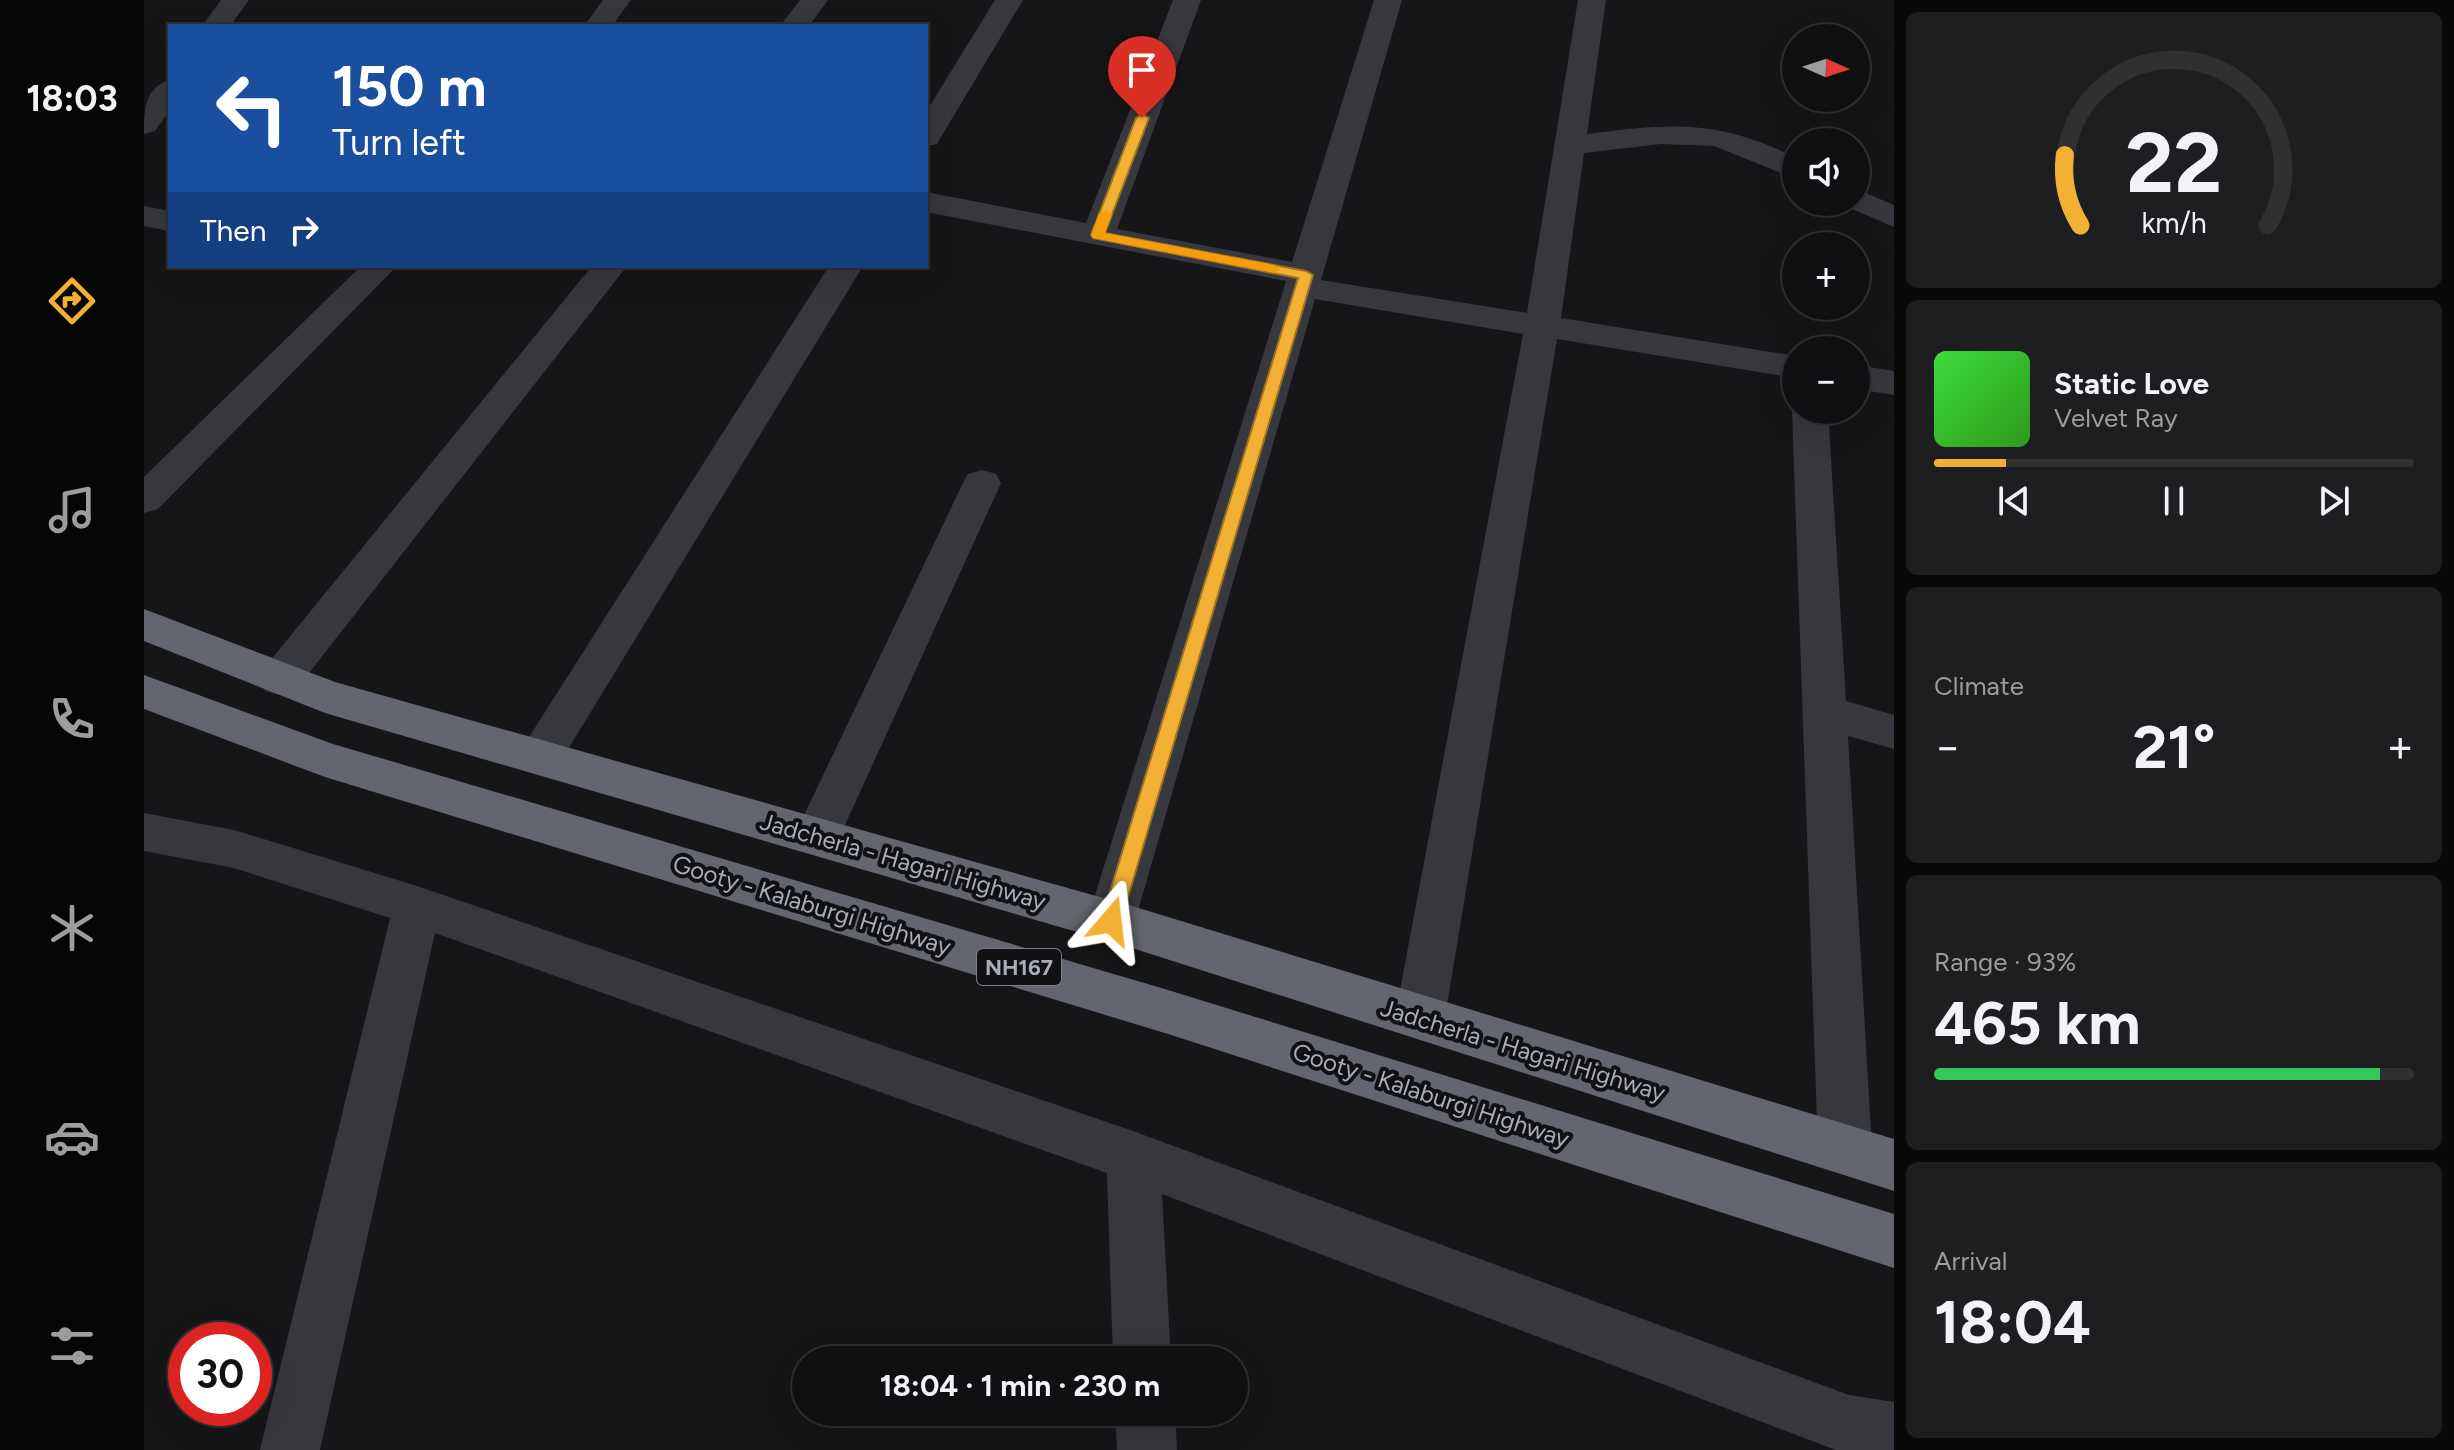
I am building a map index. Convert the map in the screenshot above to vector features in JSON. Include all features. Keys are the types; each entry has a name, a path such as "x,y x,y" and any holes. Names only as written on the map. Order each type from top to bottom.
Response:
{"highway":[{"name":"Jadcherla - Hagari Highway","path":"144,624 325,696 1111,921 1894,1165"},
{"name":"Gooty - Kalaburgi Highway","path":"144,692 325,759 1168,1012 1894,1241"}],"street":[{"path":"217,24 235,0"},
{"path":"599,24 617,0"},
{"path":"796,24 814,0"},
{"path":"928,134 1009,0"},
{"path":"1098,235 1187,0"},
{"path":"1111,921 1388,0"},
{"path":"1420,1017 1542,326 1592,0"},
{"path":"144,125 168,92"},
{"path":"1570,145 1672,136 1715,137 1746,146 1782,163"},
{"path":"928,202 1098,235 1304,281 1542,326 1782,365"},
{"path":"1870,206 1894,217"},
{"path":"144,216 168,221"},
{"path":"144,500 378,268"},
{"path":"280,679 608,268"},
{"path":"540,757 845,268"},
{"path":"1870,379 1894,383"},
{"path":"1811,424 1845,1150"},
{"path":"817,836 982,483"},
{"path":"1824,712 1894,732"},
{"path":"144,832 234,849 417,906 1133,1157 1867,1436"},
{"path":"290,1450 417,906"},
{"path":"1133,1157 1141,1346"},
{"path":"1146,1426 1147,1450"}],"slow traffic":[{"path":"1106,214 1098,235 1274,269"}],"route":[{"path":"1111,921 1306,275 1098,235 1142,118"}]}
